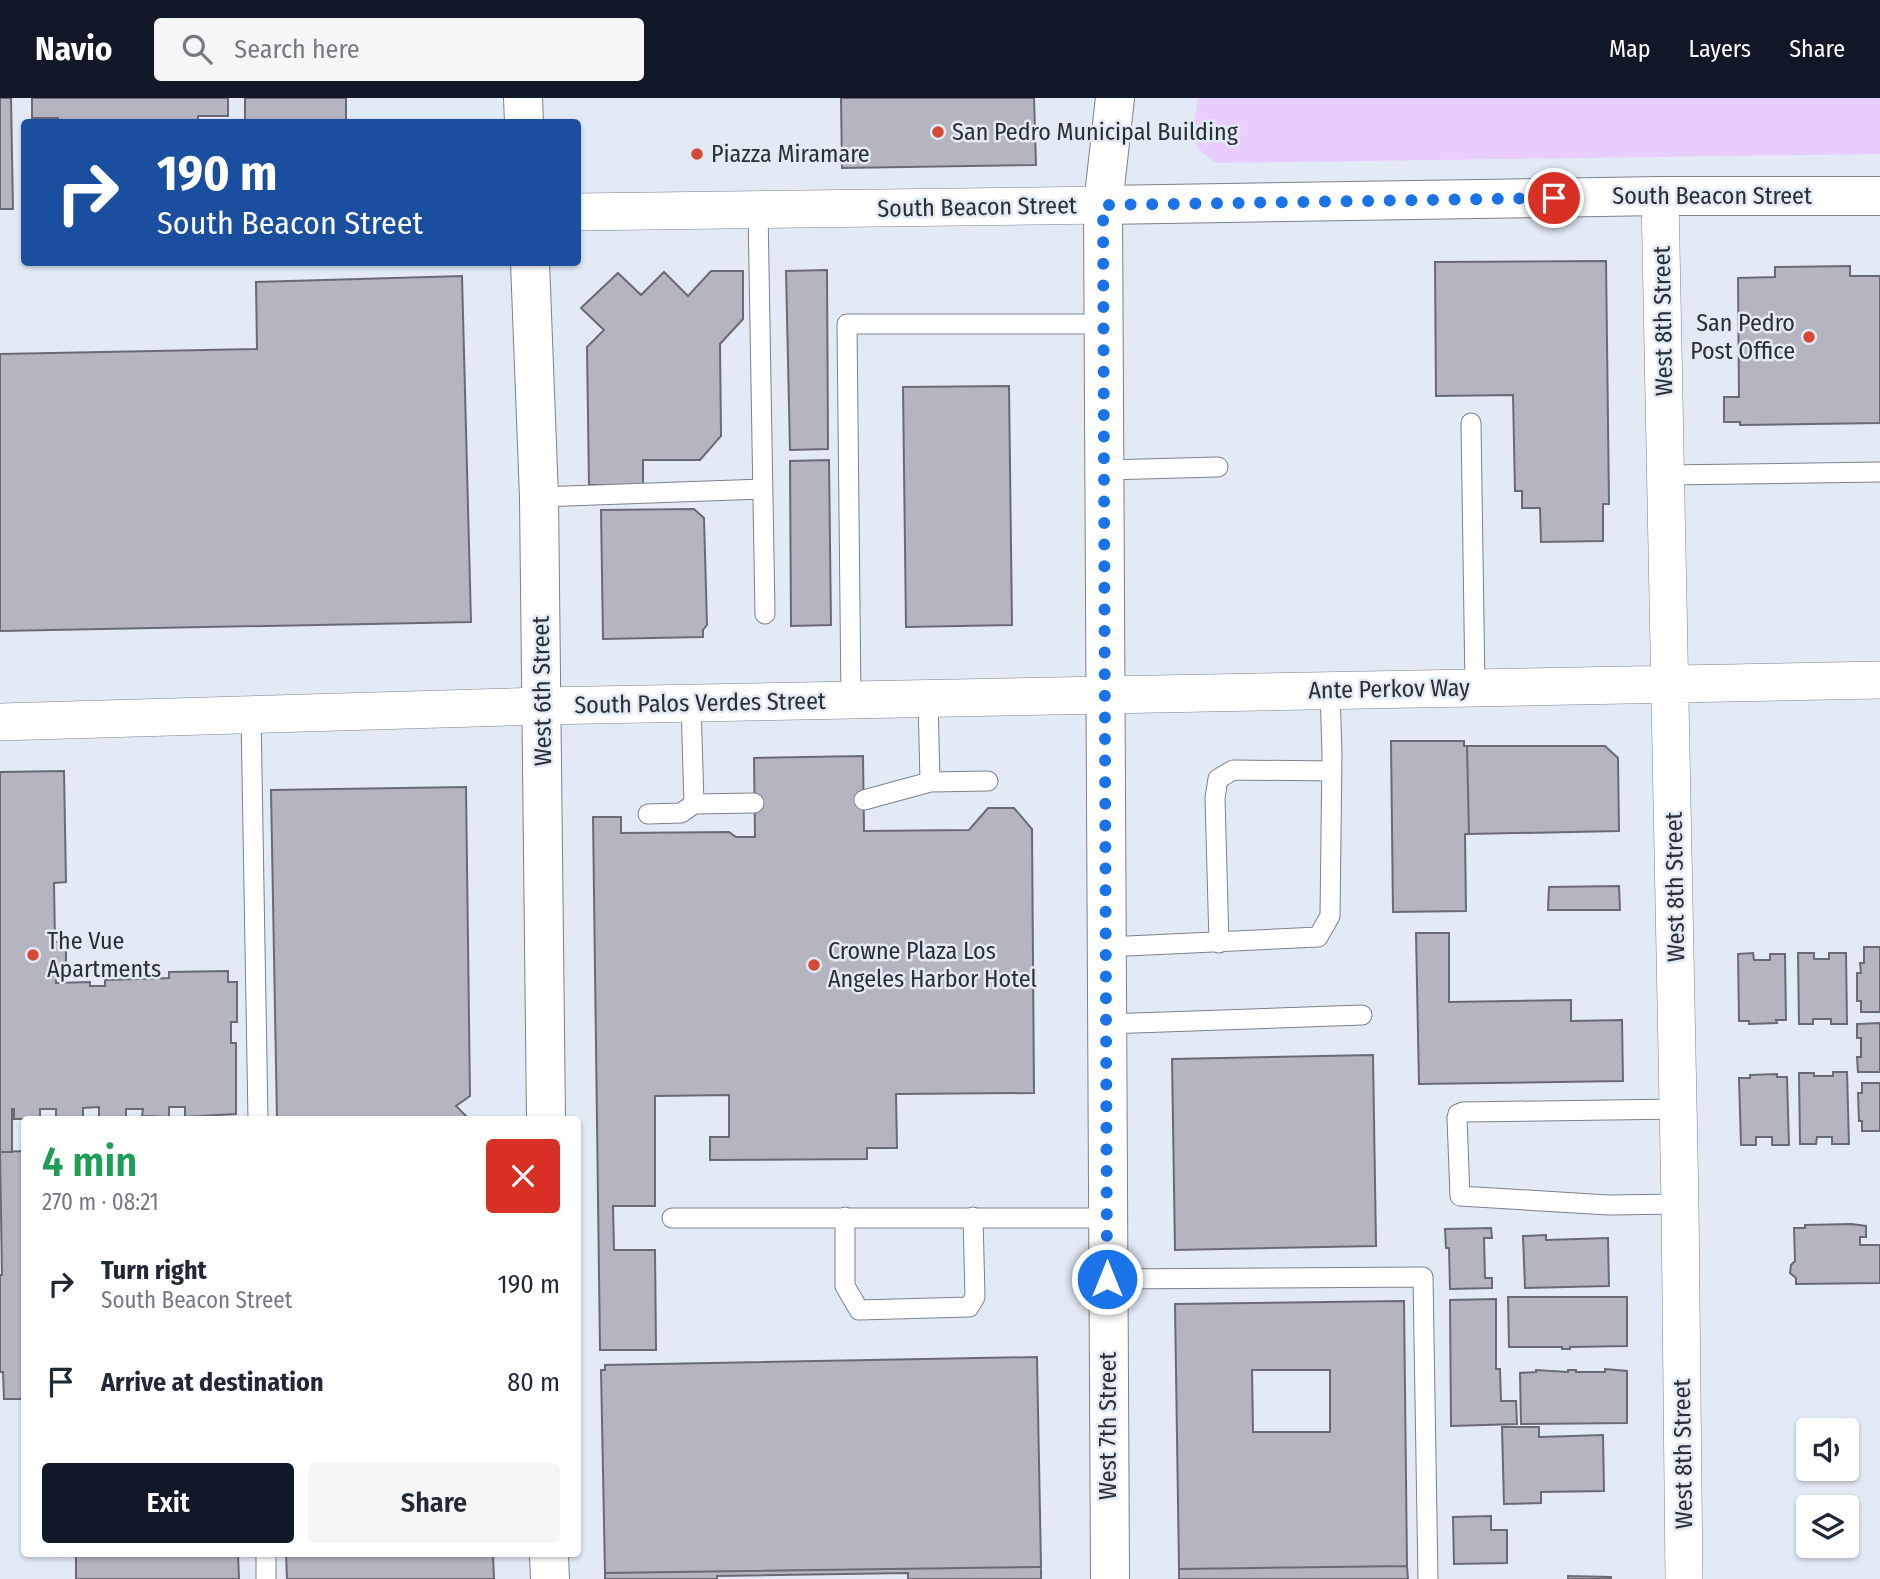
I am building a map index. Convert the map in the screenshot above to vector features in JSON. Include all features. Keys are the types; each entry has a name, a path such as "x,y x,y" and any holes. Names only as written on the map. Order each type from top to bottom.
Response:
{"street":[{"path":"523,98 524,119"},
{"name":"West 7th Street","path":"1110,1579 1103,205 1115,98"},
{"name":"South Beacon Street","path":"581,212 1660,196 1880,196"},
{"name":"West 8th Street","path":"1660,196 1679,1109 1684,1579"},
{"name":"West 6th Street","path":"530,266 539,497 546,1116"},
{"path":"1671,684 1880,680"},
{"name":"Ante Perkov Way","path":"1106,695 1671,684"},
{"name":"South Palos Verdes Street","path":"0,722 542,706 1106,695"},
{"path":"549,1557 550,1579"}],"lane":[{"path":"758,210 765,614"},
{"path":"851,700 847,324 1104,324"},
{"path":"1471,423 1475,687"},
{"path":"1105,470 1218,467"},
{"path":"1666,475 1880,472"},
{"path":"539,497 763,489"},
{"path":"1106,947 1318,937 1330,916 1330,691"},
{"path":"928,698 930,782"},
{"path":"691,703 694,804"},
{"path":"251,714 258,1116"},
{"path":"1219,943 1215,798 1217,779 1233,770 1332,771"},
{"path":"864,800 930,782 988,781"},
{"path":"648,814 681,813 694,804 754,803"},
{"path":"1106,1024 1362,1015"},
{"path":"1679,1109 1463,1112 1458,1114 1457,1118 1460,1196 1608,1205 1680,1204"},
{"path":"845,1217 845,1286 859,1310 969,1307 975,1297 973,1217"},
{"path":"672,1218 1107,1218"},
{"path":"1107,1279 1423,1277 1428,1579"},
{"path":"266,1557 266,1579"}],"shaded area":[{"path":"1198,98 1880,98 1880,154 1217,163 1196,143 1193,128"}],"building":[{"path":"0,98 11,98 13,209 0,209"},
{"path":"32,98 228,98 228,116 198,116 198,119 32,118"},
{"path":"245,98 346,98 346,119 245,119"},
{"name":"San Pedro Municipal Building","path":"841,98 1034,98 1036,165 842,168"},
{"path":"1606,261 1609,504 1603,504 1603,541 1541,542 1540,508 1522,508 1522,491 1515,491 1513,395 1436,396 1435,262"},
{"name":"San Pedro Post Office","path":"1850,266 1850,276 1880,276 1880,423 1740,425 1740,422 1724,422 1724,397 1739,397 1738,278 1775,277 1775,267"},
{"path":"827,270 828,449 790,450 786,271"},
{"path":"711,271 743,271 743,319 720,344 721,436 700,460 643,460 643,485 589,485 587,347 604,330 581,308 618,273 641,295 664,272 688,296"},
{"path":"462,276 471,622 0,631 0,354 257,349 256,282"},
{"path":"1009,386 1012,625 906,627 903,387"},
{"path":"829,460 831,625 791,626 790,461"},
{"path":"694,509 704,518 707,625 703,630 703,637 603,639 601,510"},
{"path":"1391,741 1464,741 1464,746 1467,746 1469,834 1465,834 1466,911 1393,912"},
{"path":"1467,746 1605,746 1618,758 1619,831 1469,834"},
{"name":"Crowne Plaza Los Angeles Harbor Hotel","path":"863,756 864,831 969,830 988,808 1014,808 1032,829 1034,1093 896,1094 897,1148 867,1148 867,1159 710,1160 710,1137 729,1137 729,1095 655,1096 655,1206 613,1206 614,1250 655,1250 656,1350 600,1350 593,817 621,817 621,833 729,832 736,837 755,837 754,758"},
{"name":"The Vue Apartments","path":"64,771 66,882 54,883 55,942 66,941 66,969 56,969 56,983 90,982 90,986 105,986 105,980 169,978 169,972 228,971 228,982 237,982 237,1022 231,1022 231,1043 236,1043 236,1114 185,1116 185,1107 169,1107 169,1116 142,1116 143,1109 126,1109 126,1116 99,1116 99,1107 83,1108 83,1116 56,1116 56,1109 40,1109 40,1116 21,1116 21,1119 14,1119 12,1109 12,1152 0,1152 0,772"},
{"path":"466,787 470,1096 456,1106 466,1116 277,1116 271,790"},
{"path":"1619,886 1620,910 1548,910 1549,887"},
{"path":"1416,933 1449,933 1449,1002 1571,1000 1571,1021 1622,1020 1623,1081 1419,1084"},
{"path":"1864,947 1880,947 1880,1012 1861,1012 1861,1001 1857,1001 1857,973 1861,973 1860,963 1864,963"},
{"path":"1753,953 1754,960 1770,960 1770,954 1785,954 1786,1020 1749,1024 1749,1021 1739,1021 1738,954"},
{"path":"1798,953 1814,953 1814,959 1829,959 1829,953 1846,953 1847,1024 1831,1024 1831,1019 1813,1019 1813,1024 1799,1024"},
{"path":"1880,1023 1880,1072 1858,1072 1857,1057 1861,1057 1861,1038 1857,1038 1857,1024"},
{"path":"1373,1055 1376,1246 1175,1250 1172,1059"},
{"path":"1833,1072 1847,1072 1849,1144 1832,1144 1832,1137 1817,1137 1816,1144 1800,1144 1799,1073 1833,1076"},
{"path":"1777,1074 1777,1077 1787,1077 1789,1145 1772,1145 1772,1137 1756,1137 1756,1145 1741,1145 1739,1078"},
{"path":"1862,1083 1880,1083 1880,1131 1862,1131 1858,1093 1862,1093"},
{"path":"21,1151 21,1399 4,1399 3,1372 0,1372 0,1152"},
{"path":"1805,1225 1866,1226 1866,1237 1860,1237 1860,1245 1880,1245 1880,1283 1796,1284 1796,1278 1790,1273 1791,1265 1795,1261 1794,1228 1805,1228"},
{"path":"1491,1228 1492,1238 1484,1238 1485,1278 1492,1278 1492,1288 1450,1289 1449,1248 1446,1248 1445,1229"},
{"path":"1546,1235 1546,1240 1608,1238 1609,1286 1525,1288 1523,1236"},
{"path":"1508,1297 1627,1297 1627,1346 1570,1349 1509,1347"},
{"path":"1496,1299 1496,1369 1500,1369 1501,1401 1516,1401 1517,1424 1451,1426 1450,1300"},
{"path":"1404,1301 1407,1566 1179,1569 1175,1304","holes":["1252,1370 1330,1370 1330,1432 1253,1432"]},
{"path":"1037,1357 1041,1567 605,1573 601,1370 605,1370 605,1365"},
{"path":"1605,1369 1627,1371 1627,1423 1521,1424 1520,1373 1536,1370 1605,1372"},
{"path":"1502,1427 1539,1427 1539,1437 1603,1435 1604,1491 1541,1492 1541,1503 1504,1504"},
{"path":"1491,1516 1491,1530 1507,1530 1507,1563 1454,1564 1453,1517"},
{"path":"76,1557 238,1557 239,1579 76,1579"},
{"path":"286,1557 493,1557 494,1579 287,1579"},
{"path":"1407,1566 1408,1579 1179,1579 1179,1569"},
{"path":"1041,1567 1041,1579 908,1579 908,1573 717,1576 717,1579 605,1579 605,1573"},
{"path":"1568,1576 1611,1577 1611,1579 1568,1579"}],"place":[{"name":"San Pedro Municipal Building","path":"938,132"},
{"name":"Piazza Miramare","path":"697,154"},
{"name":"San Pedro Post Office","path":"1809,337"},
{"name":"The Vue Apartments","path":"33,955"},
{"name":"Crowne Plaza Los Angeles Harbor Hotel","path":"814,965"}],"route":[{"path":"1107,1279 1103,205 1554,198"}]}
